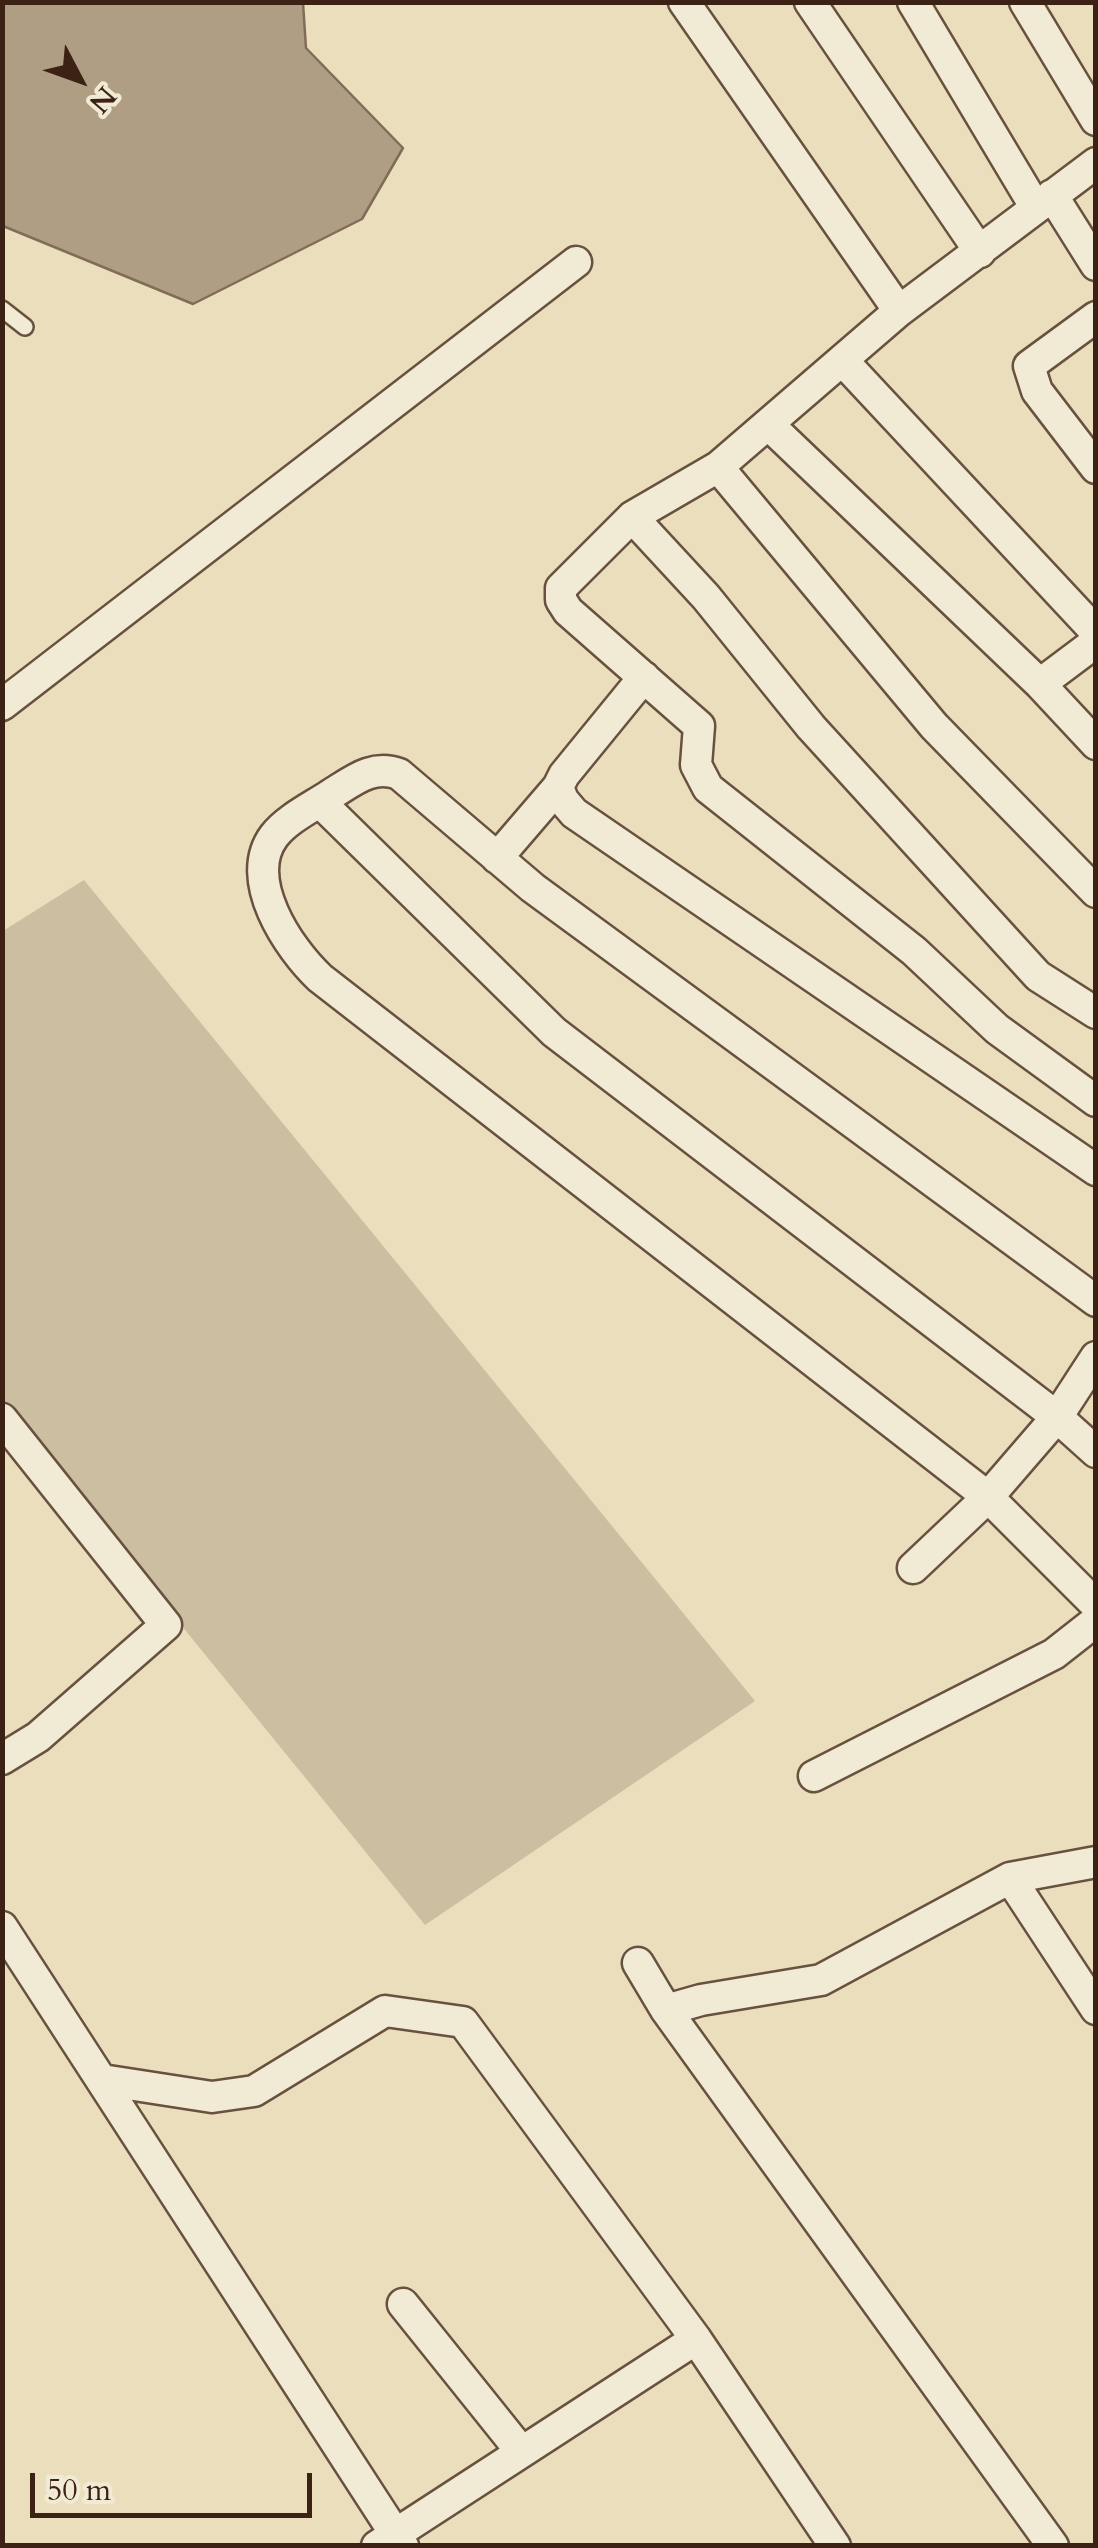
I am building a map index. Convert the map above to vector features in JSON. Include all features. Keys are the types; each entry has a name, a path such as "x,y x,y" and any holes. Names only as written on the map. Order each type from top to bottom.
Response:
{"street":[{"path":"684,2 900,311"},
{"path":"810,2 980,252"},
{"path":"913,2 1044,202 1096,264"},
{"path":"1024,2 1096,120"},
{"path":"1096,163 900,311 718,467 632,516 560,588 568,611 699,726 696,765 708,788 914,951 996,1029 1096,1101"},
{"path":"2,704 576,262"},
{"path":"1096,317 1029,366 1037,392 1096,468"},
{"path":"843,360 1096,632"},
{"path":"769,425 1040,684 1096,744"},
{"path":"718,467 934,726 1096,892"},
{"path":"632,516 706,597 811,727 1038,976 1096,1013"},
{"path":"1040,684 1096,642"},
{"path":"497,858 644,677"},
{"path":"1096,1302 497,858 399,774 385,769 364,774 275,835 265,852 261,871 265,890 304,963 988,1497 1096,1605"},
{"path":"558,787 574,813 1096,1170"},
{"path":"320,802 554,1032 1096,1452"},
{"path":"913,1568 988,1497 1056,1418 1096,1357"},
{"path":"2,1419 166,1625 38,1737 2,1759"},
{"path":"814,1776 1054,1654 1096,1621"},
{"path":"666,2010 700,2000 821,1980 1010,1878 1096,1862"},
{"path":"1010,1878 1096,2009"},
{"path":"2,1927 392,2542 520,2450 696,2339"},
{"path":"638,1962 666,2010 1053,2546"},
{"path":"102,2080 212,2097 254,2091 386,2011 462,2022 696,2339 835,2546"},
{"path":"403,2304 520,2450"}],"lane":[{"path":"2,309 25,327"}],"shaded area":[{"path":"2,3 303,3 306,48 403,148 362,219 193,304 3,226"},
{"path":"84,880 755,1701 425,1925 3,1406 3,931"}]}
